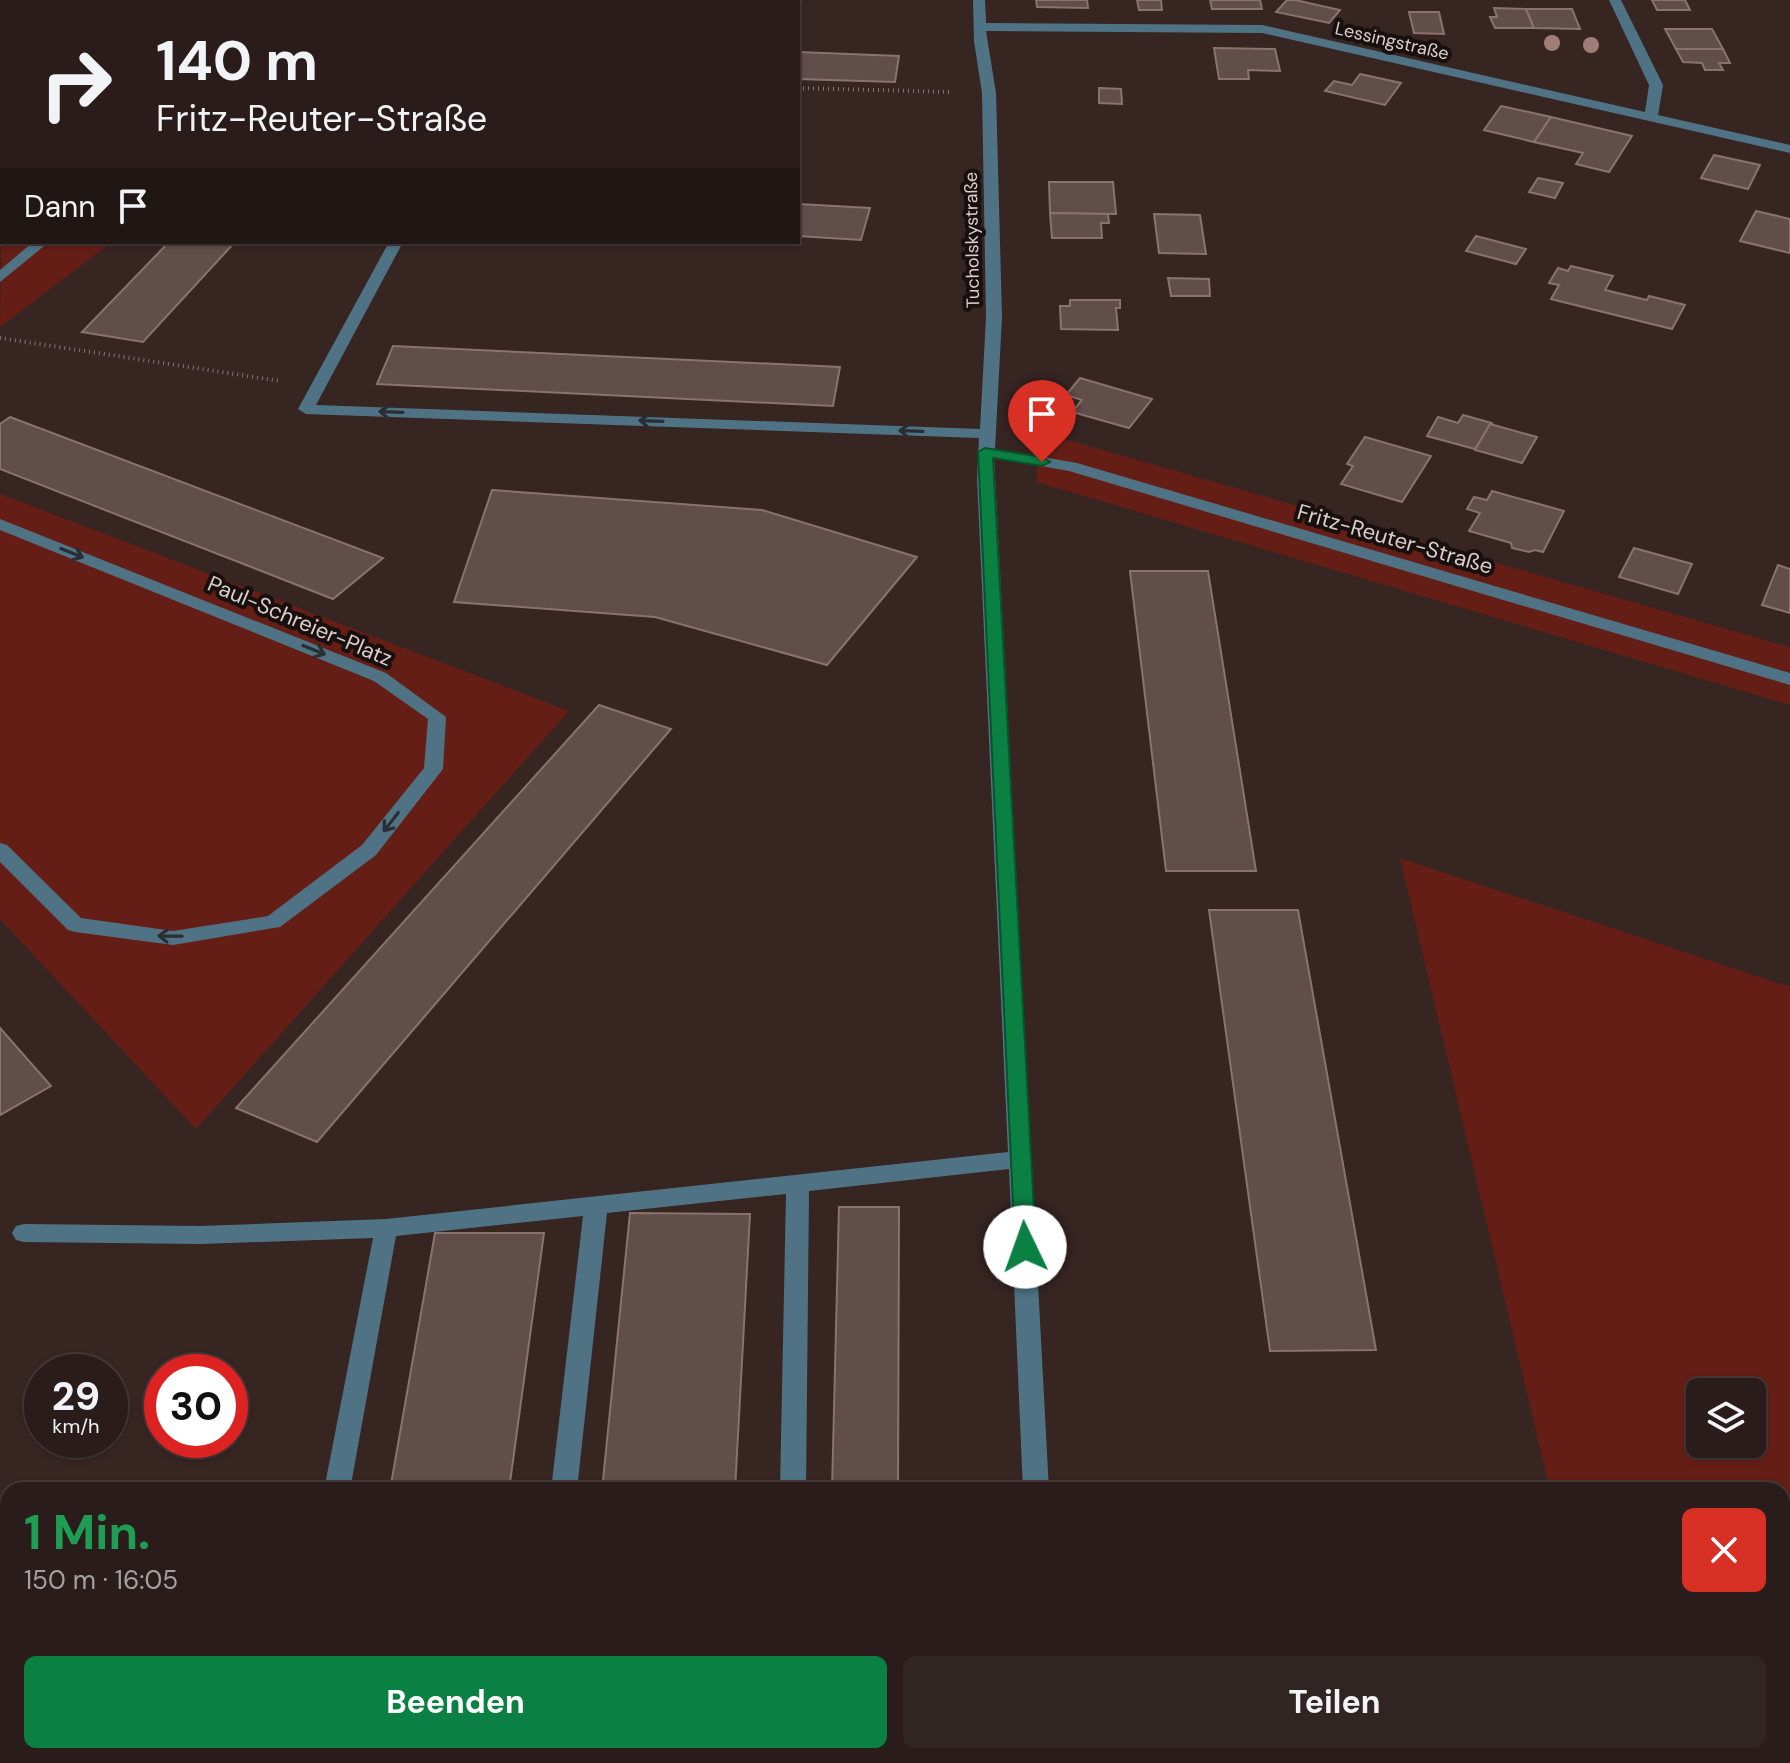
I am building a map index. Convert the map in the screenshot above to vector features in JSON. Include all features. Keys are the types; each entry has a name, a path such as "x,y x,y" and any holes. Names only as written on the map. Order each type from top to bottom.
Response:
{"street":[{"name":"Tucholskystraße","path":"979,0 989,93 994,317 985,479 1036,1482"},
{"path":"1615,0 1656,85 1651,117"},
{"name":"Lessingstraße","path":"980,27 1262,29 1790,149"},
{"path":"0,278 40,244"},
{"path":"395,244 306,409 989,434"},
{"name":"Fritz-Reuter-Straße","path":"985,452 1071,466 1790,679"},
{"name":"Paul-Schreier-Platz","path":"0,524 380,677 437,717 433,769 369,850 273,922 173,938 75,925 0,850"},
{"path":"24,1233 201,1235 386,1228 1021,1159"},
{"path":"793,1482 798,1184"},
{"path":"565,1482 596,1205"},
{"path":"338,1482 386,1228"}],"path":[{"path":"800,88 989,93"},
{"path":"0,338 316,386"}],"shaded area":[{"path":"1,244 109,244 0,327"},
{"path":"1036,431 1790,647 1790,705 1037,482"},
{"path":"0,494 569,711 196,1129 0,919"},
{"path":"1400,858 1790,987 1790,1482 1548,1482"}],"building":[{"path":"1036,0 1087,0 1088,8 1037,7"},
{"path":"1137,0 1161,0 1162,10 1139,10"},
{"path":"1210,0 1260,0 1262,9 1212,9"},
{"path":"1287,0 1340,10 1329,23 1276,12"},
{"path":"1652,0 1685,0 1690,10 1657,10"},
{"path":"1494,8 1526,9 1534,28 1495,28 1490,17 1497,17"},
{"path":"1526,9 1572,9 1580,29 1534,28"},
{"path":"1409,12 1439,12 1444,34 1414,33"},
{"path":"1665,29 1712,29 1723,49 1676,49"},
{"path":"1214,48 1275,49 1280,71 1248,70 1249,79 1219,79"},
{"path":"1676,49 1723,49 1730,63 1719,63 1723,70 1705,70 1702,63 1683,62"},
{"path":"800,52 899,56 895,82 800,79"},
{"path":"1360,74 1401,83 1385,105 1325,91 1334,81 1352,85"},
{"path":"1099,88 1121,89 1122,104 1099,103"},
{"path":"1501,106 1551,117 1534,142 1484,130"},
{"path":"1551,117 1632,136 1609,172 1576,164 1583,153 1534,142"},
{"path":"1714,155 1760,165 1748,189 1701,178"},
{"path":"1538,178 1563,183 1555,198 1529,192"},
{"path":"1049,182 1113,182 1116,214 1050,213"},
{"path":"800,204 870,208 861,240 800,236"},
{"path":"1756,211 1790,219 1790,253 1740,241"},
{"path":"1050,213 1108,214 1109,223 1101,223 1102,238 1052,238"},
{"path":"1154,214 1200,215 1206,254 1159,253"},
{"path":"1476,236 1526,249 1516,264 1466,251"},
{"path":"167,244 233,244 143,342 82,332"},
{"path":"1571,266 1613,276 1605,290 1685,305 1672,329 1551,299 1559,285 1549,283 1558,268 1568,271"},
{"path":"1168,278 1209,279 1210,296 1171,296"},
{"path":"1070,300 1120,300 1120,308 1116,308 1118,330 1061,329 1060,306 1070,306"},
{"path":"393,346 840,367 833,406 377,384"},
{"path":"1080,378 1152,399 1129,428 1072,412 1082,400 1066,395"},
{"path":"1463,415 1492,423 1475,449 1427,436 1438,417 1458,423"},
{"path":"10,417 383,558 333,599 0,469 0,424"},
{"path":"1490,424 1537,437 1522,463 1475,450"},
{"path":"1365,437 1431,456 1402,502 1341,484 1353,466 1347,464"},
{"path":"492,490 762,510 917,557 827,665 655,617 454,602"},
{"path":"1492,491 1564,511 1543,552 1512,548 1511,543 1469,531 1480,513 1467,509 1474,497 1487,500"},
{"path":"1634,548 1692,564 1678,594 1619,577"},
{"path":"1778,565 1790,569 1790,613 1762,605"},
{"path":"1130,571 1208,571 1256,871 1166,871"},
{"path":"599,705 671,729 317,1142 236,1108"},
{"path":"1209,910 1298,910 1376,1350 1270,1351"},
{"path":"0,1028 51,1086 0,1115"},
{"path":"839,1207 899,1207 898,1482 832,1482"},
{"path":"630,1213 750,1214 735,1482 603,1482"},
{"path":"435,1233 544,1233 510,1482 391,1482"}],"route":[{"path":"1025,1247 985,452 1042,462"}]}
